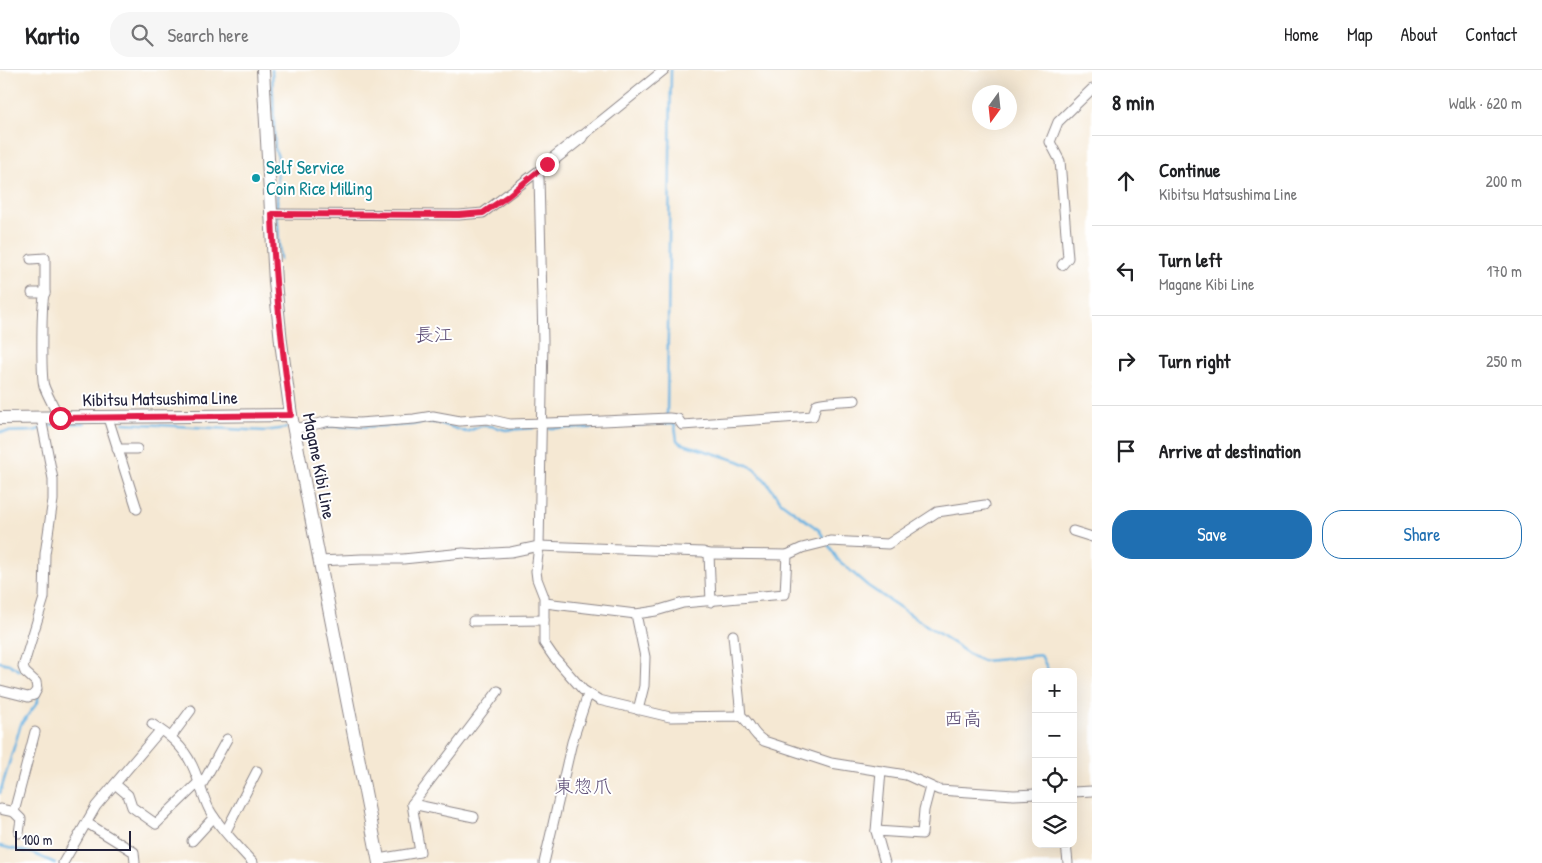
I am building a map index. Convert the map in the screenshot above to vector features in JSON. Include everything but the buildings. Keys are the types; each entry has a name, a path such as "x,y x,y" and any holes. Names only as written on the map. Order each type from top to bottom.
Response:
{"main road":[{"name":"Magane Kibi Line","path":"263,70 280,334 291,415 379,861"},
{"path":"547,164 582,137"},
{"name":"Kibitsu Matsushima Line","path":"0,418 291,415"}],"street":[{"path":"582,137 664,70"},
{"path":"1062,265 1068,258 1060,160 1050,142 1058,122 1092,89"},
{"path":"272,214 459,215 483,213 547,164"},
{"path":"537,173 539,177 542,262 542,422 539,546 536,571 545,603 543,638 546,648 588,694 599,700 670,717 741,716 746,719 756,737 764,741 831,762 906,775 939,790 1014,795 1032,794"},
{"path":"31,258 45,258 46,293 43,296 42,315 44,384 60,418"},
{"path":"32,293 46,293"},
{"path":"294,429 330,421 377,422 433,416 460,421 488,420 510,424 669,418 678,419 682,425 813,416 817,404 822,402 855,400"},
{"path":"0,690 28,697 34,695 37,689 36,682 25,672 23,667 44,598 45,554 53,500 53,479 41,418"},
{"path":"108,418 137,510"},
{"path":"117,449 137,449"},
{"path":"319,561 403,559 463,553 511,552 539,546 709,554 787,555 802,548 830,541 888,544 937,512 985,505"},
{"path":"1073,531 1092,537"},
{"path":"709,554 711,602"},
{"path":"545,603 636,614 656,611 683,603 785,594 787,555"},
{"path":"636,614 645,658 644,686 638,710"},
{"path":"473,621 544,620"},
{"path":"733,636 741,716"},
{"path":"379,861 420,852 412,804 498,692"},
{"path":"544,863 572,742 588,694"},
{"path":"171,737 190,710"},
{"path":"152,724 171,737 182,748 214,817 253,863"},
{"path":"14,812 35,732"},
{"path":"63,863 96,806 158,733"},
{"path":"115,784 128,795 132,807 156,824 199,786 227,739"},
{"path":"226,831 257,771"},
{"path":"882,771 876,831 885,863"},
{"path":"876,831 922,834 924,810 930,787"},
{"path":"1077,792 1092,791"},
{"path":"412,804 474,816"},
{"path":"0,809 14,812 22,819 19,833"},
{"path":"192,841 214,817"},
{"path":"87,823 134,852 135,863"},
{"path":"1066,848 1068,863"}],"waterway":[{"path":"272,70 275,149 278,157 277,206 280,260"},
{"path":"667,416 671,70"},
{"path":"324,428 330,426 410,425 428,422 439,423 466,432 481,426 491,426 506,430 534,428"},
{"path":"46,427 85,423"},
{"path":"123,423 265,431 286,428"},
{"path":"542,428 589,428 673,423 677,440 680,443 752,467 765,480 781,502 819,530 838,560 868,586 972,656 984,661 1041,655 1047,668"},
{"path":"0,432 34,431 40,429"},
{"path":"0,662 9,664 20,671"},
{"path":"0,793 21,724 38,702 38,693"},
{"path":"0,846 32,853 55,863"}],"place":[{"name":"Self Service Coin Rice Milling","path":"256,178"}],"district":[{"name":"長江","path":"434,334"},
{"name":"西高","path":"963,718"},
{"name":"東惣爪","path":"583,786"}],"route":[{"path":"60,418 291,415 281,342 272,214 459,215 483,213 508,196 547,164"}]}
